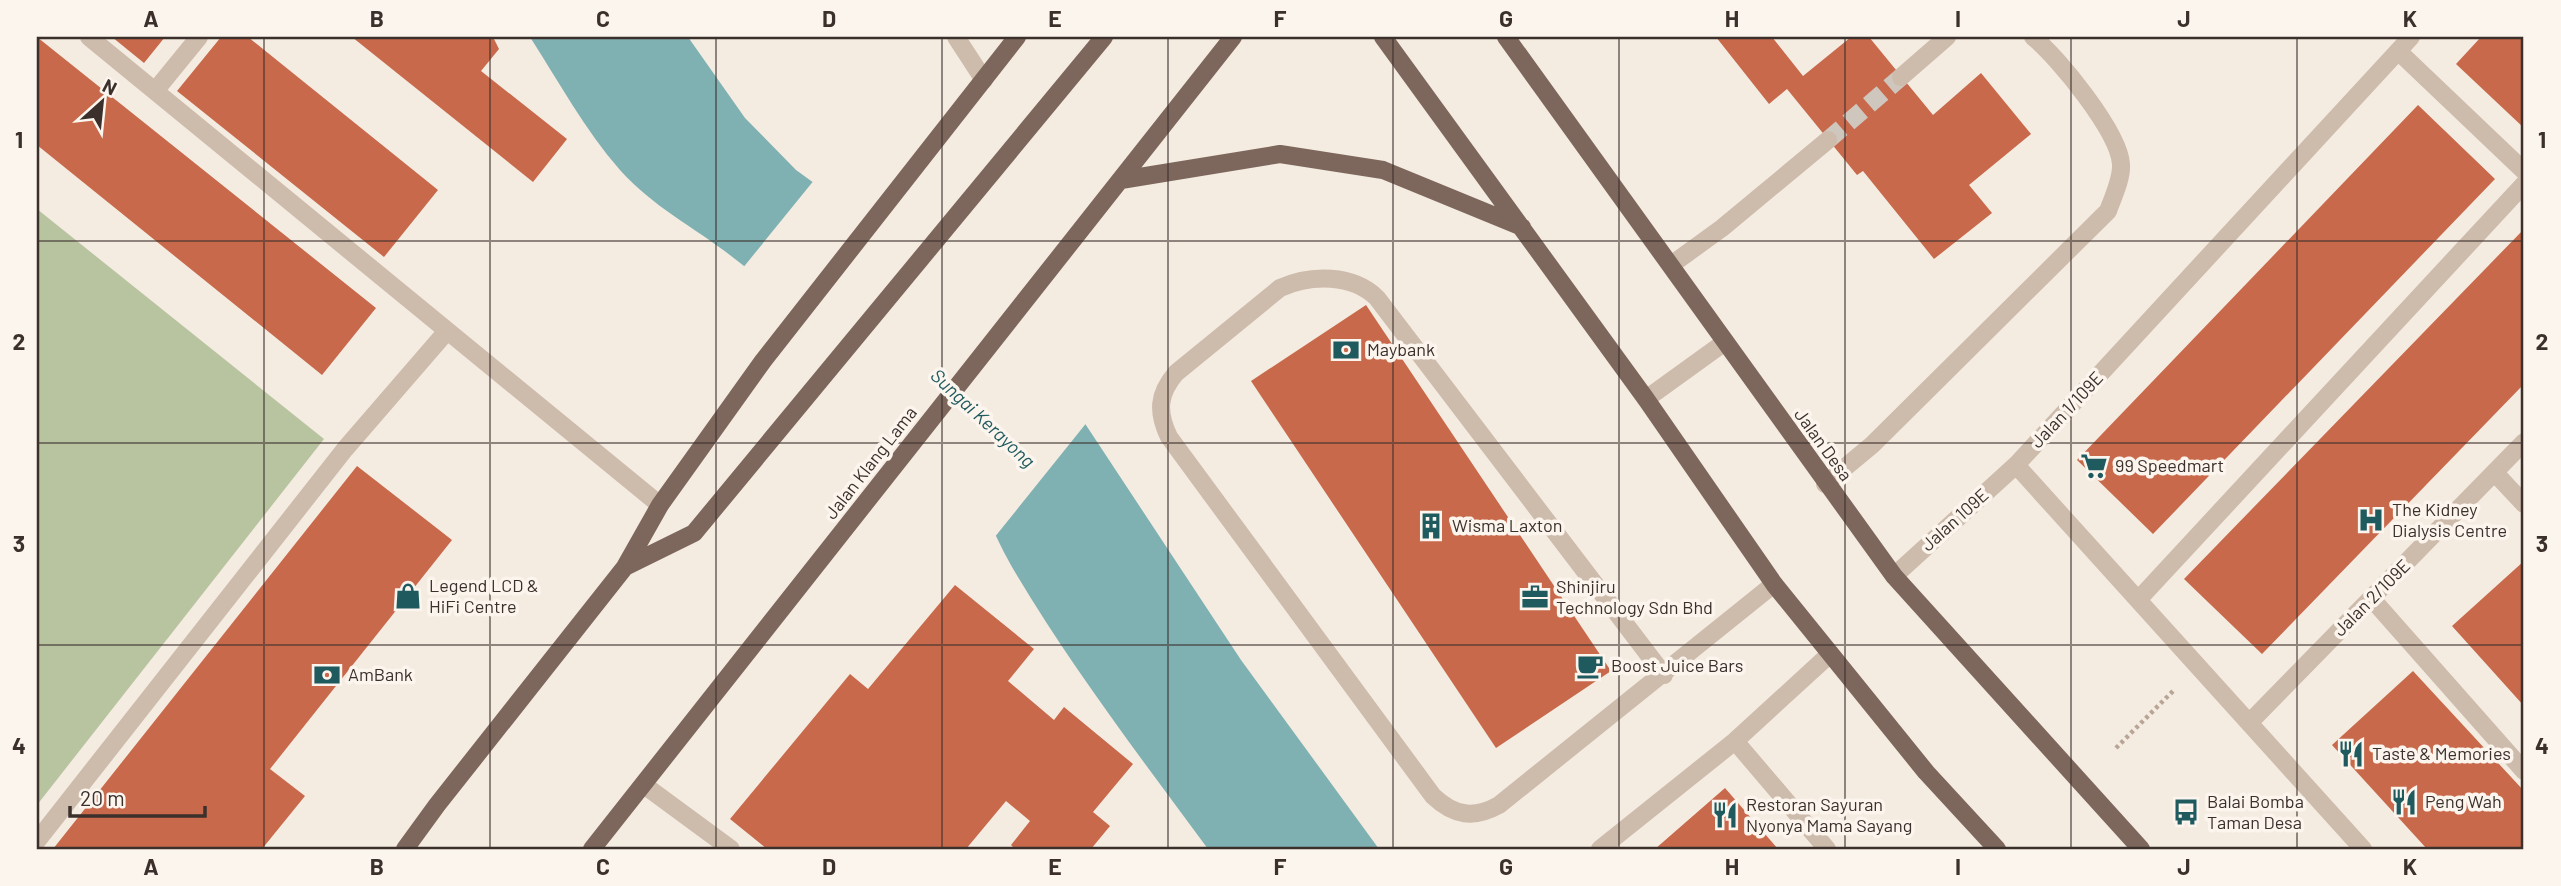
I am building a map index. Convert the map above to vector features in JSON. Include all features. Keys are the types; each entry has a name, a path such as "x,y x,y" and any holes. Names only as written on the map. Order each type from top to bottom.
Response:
{"main road":[{"path":"405,849 437,804 625,567 660,505 763,361 1017,37"},
{"path":"625,567 694,533 940,239 1104,37"},
{"name":"Jalan Klang Lama","path":"592,849 1233,37"},
{"path":"1383,37 1646,399 1774,584 1926,772 1997,849"},
{"name":"Jalan Desa","path":"1506,37 1825,484 1894,576 2141,849"},
{"path":"1121,180 1280,154 1383,170 1522,227"}],"street":[{"path":"89,37 660,505"},
{"path":"155,91 199,37"},
{"path":"956,37 984,80"},
{"path":"1901,77 1947,37"},
{"path":"1825,484 1872,444 2108,211 2121,164 2113,136 2053,53 2033,37"},
{"name":"Jalan 1/109E","path":"2016,465 2411,37"},
{"path":"2398,51 2524,171"},
{"path":"1671,265 1722,228 1828,140"},
{"path":"2138,600 2524,184"},
{"path":"1664,675 1377,298 1359,283 1335,279 1298,282 1280,288 1176,373 1165,387 1160,403 1161,420 1169,437 1433,796 1446,809 1464,815 1483,814 1499,805 1664,675 1774,584"},
{"path":"37,841 345,449 447,331"},
{"path":"1646,399 1725,342"},
{"name":"Jalan 2/109E","path":"2249,723 2524,443"},
{"path":"2016,465 2363,849"},
{"name":"Jalan 109E","path":"1894,576 2016,465"},
{"path":"2495,474 2524,504"},
{"path":"2372,599 2524,771"},
{"path":"1600,849 1735,741 1830,654"},
{"path":"1735,741 1827,849"},
{"path":"644,785 731,849"}],"path":[{"path":"2116,748 2198,666"}],"green space":[{"path":"37,209 324,439 37,805"}],"water":[{"name":"Sungai Kerayong","path":"530,37 688,37 745,118 796,170 894,241 1080,416 1241,660 1379,849 1208,849 1106,710 1034,603 1004,553 977,497 952,458 876,377 821,328 735,259 661,207 633,183 595,139"}],"pier":[{"path":"815,179 896,238 1024,343 1088,421 994,538 951,463 881,387 814,324 742,269"}],"building":[{"path":"37,37 376,308 322,375 37,145"},
{"path":"112,37 165,37 144,63"},
{"path":"221,37 248,37 438,190 384,257 177,91"},
{"path":"352,37 493,37 499,49 481,71 567,139 533,182"},
{"path":"1716,37 1772,37 1803,76 1851,37 1869,37 1933,115 1981,73 2031,134 1969,185 1992,213 1934,259 1863,171 1857,175 1787,89 1769,104"},
{"path":"2481,37 2524,37 2524,128 2456,64"},
{"path":"2418,105 2495,179 2153,534 2077,460"},
{"path":"2524,229 2524,384 2262,654 2184,579"},
{"name":"Wisma Laxton","path":"1366,305 1611,671 1496,748 1251,381"},
{"path":"357,466 452,540 270,769 305,796 262,849 53,849"},
{"path":"2524,561 2524,706 2452,626"},
{"path":"955,585 1034,649 1008,681 1054,720 1064,707 1133,764 1093,812 1110,826 1091,849 1015,849 1011,845 1030,821 1006,801 966,849 767,849 730,819 850,674 868,689"},
{"path":"2413,671 2524,791 2524,849 2427,849 2332,745"},
{"path":"1725,788 1778,849 1655,849"}],"tunnel":[{"path":"1828,140 1901,77"}],"place":[{"name":"Maybank","path":"1346,350"},
{"name":"99 Speedmart","path":"2094,466"},
{"name":"The Kidney Dialysis Centre","path":"2371,520"},
{"name":"Wisma Laxton","path":"1431,526"},
{"name":"Legend LCD & HiFi Centre","path":"408,596"},
{"name":"Shinjiru Technology Sdn Bhd","path":"1535,597"},
{"name":"Boost Juice Bars","path":"1590,666"},
{"name":"AmBank","path":"327,675"},
{"name":"Taste & Memories","path":"2351,754"},
{"name":"Peng Wah","path":"2404,802"},
{"name":"Balai Bomba Taman Desa","path":"2186,812"},
{"name":"Restoran Sayuran Nyonya Mama Sayang","path":"1725,815"}]}
